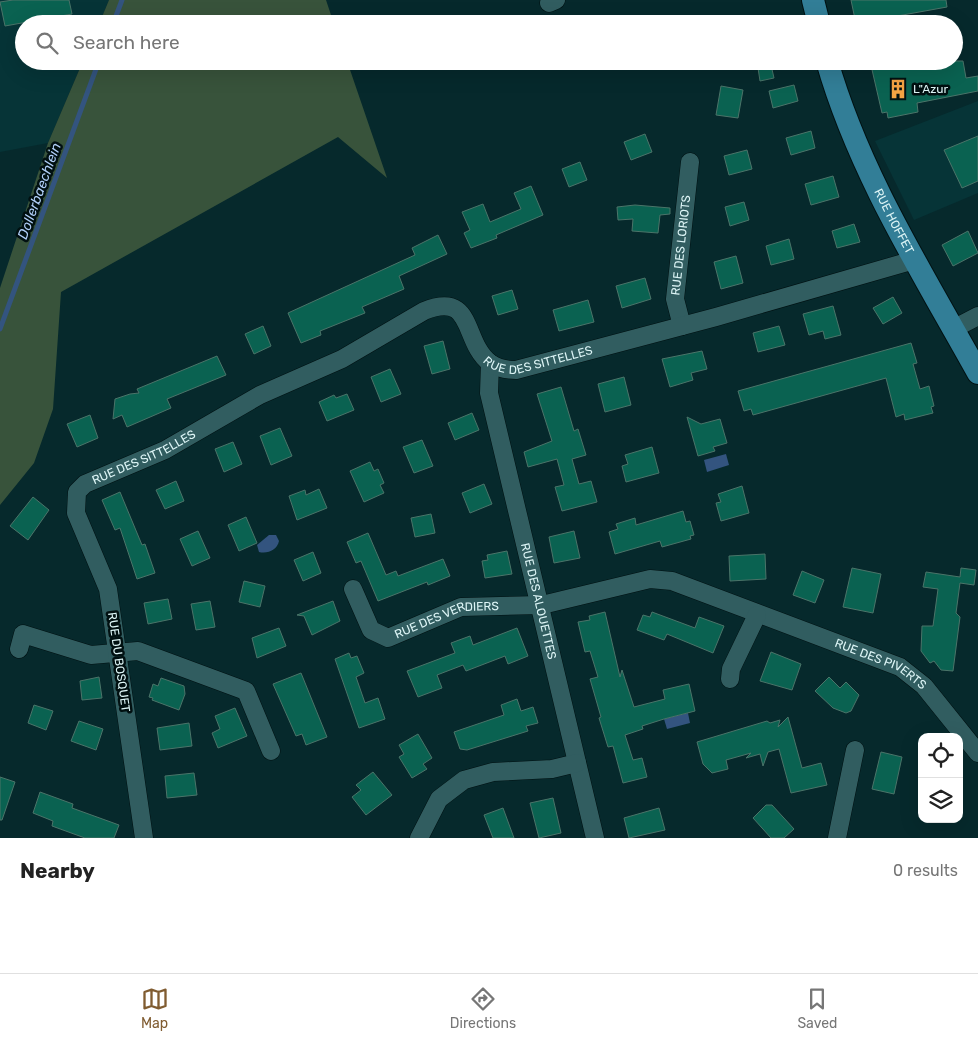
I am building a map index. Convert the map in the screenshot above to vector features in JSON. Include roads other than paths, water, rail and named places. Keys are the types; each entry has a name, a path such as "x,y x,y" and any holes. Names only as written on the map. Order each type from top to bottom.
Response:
{"main road":[{"path":"814,0 816,15"},
{"name":"RUE HOFFET","path":"830,70 865,165 914,260 978,372"}],"street":[{"name":"RUE DES LORIOTS","path":"682,326 675,299 690,162"},
{"name":"RUE DES SITTELLES","path":"77,492 100,476 165,450 260,395 342,359 424,311 438,305 450,306 465,318 479,349 490,363 503,369 516,370 682,326 914,260"},
{"path":"954,329 978,316"},
{"name":"RUE DES ALOUETTES","path":"490,363 490,393 542,605 595,838"},
{"name":"RUE DU BOSQUET","path":"77,492 76,513 108,589 144,838"},
{"name":"RUE DES PIVERTS","path":"542,605 650,579 672,582 900,667 924,686 978,753"},
{"name":"RUE DES VERDIERS","path":"353,589 371,630 388,638 461,607 542,605"},
{"path":"730,679 731,669 757,615"},
{"path":"19,649 23,634 91,655 138,652 246,691 271,751"},
{"path":"837,838 855,750"},
{"path":"419,838 439,799 464,780 493,772 552,769 577,763"}],"water":[{"path":"726,454 729,465 707,472 704,460"},
{"path":"269,535 276,535 279,541 278,544 272,551 259,552 257,545"},
{"path":"688,713 690,723 667,729 664,719"}],"waterway":[{"name":"Dollerbaechlein","path":"116,15 122,0"},
{"name":"Dollerbaechlein","path":"0,329 96,70"}],"place":[{"name":"L\"Azur","path":"898,89"}]}
